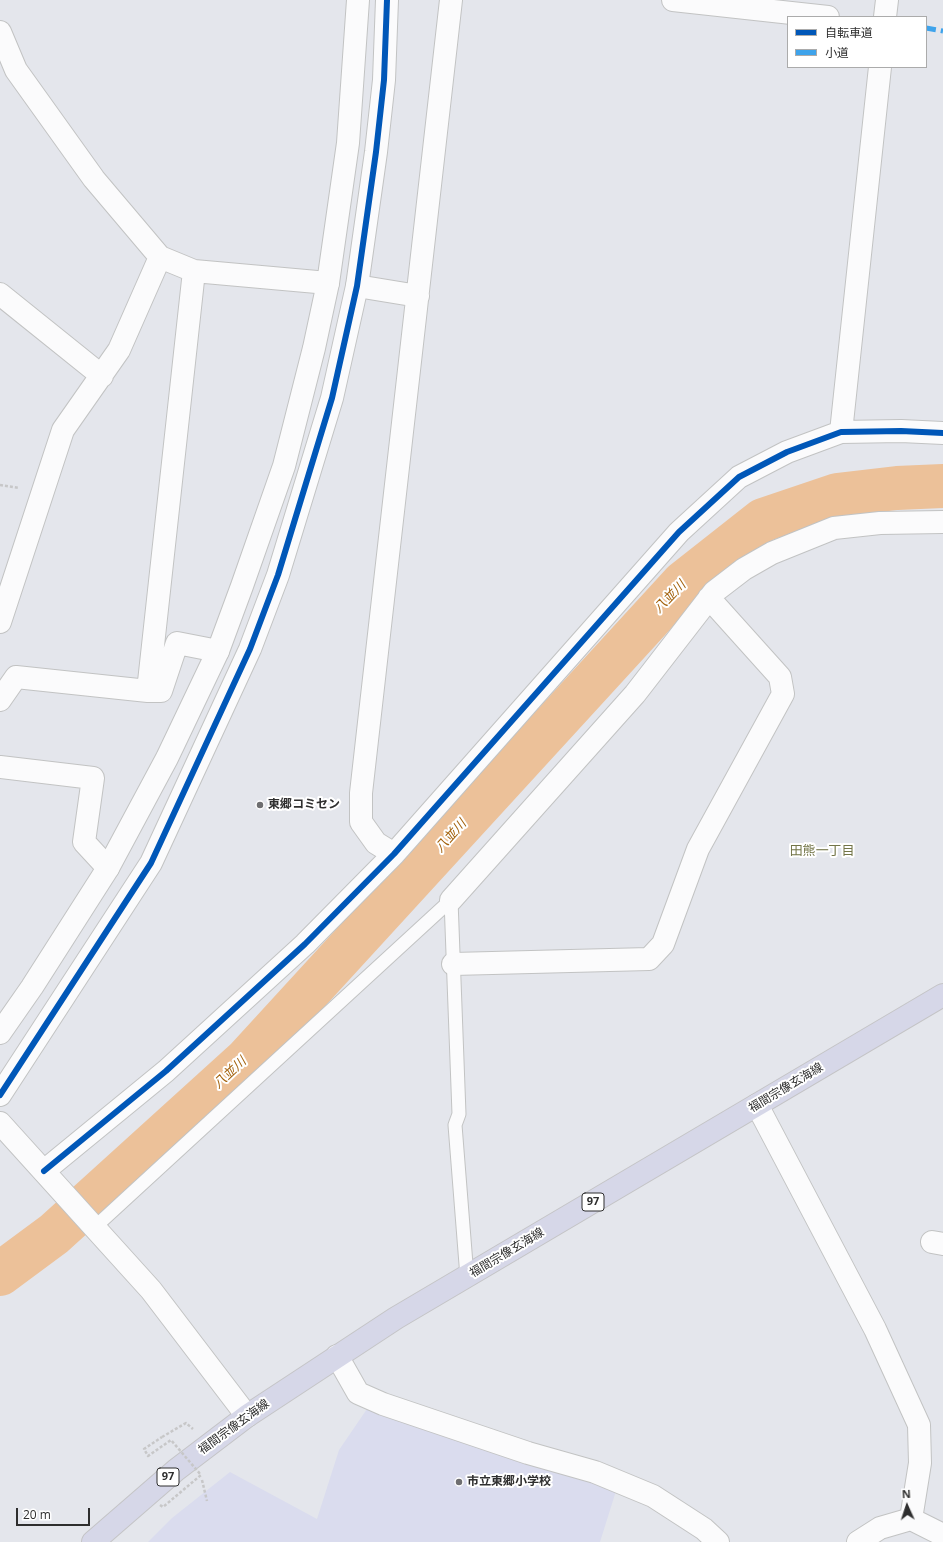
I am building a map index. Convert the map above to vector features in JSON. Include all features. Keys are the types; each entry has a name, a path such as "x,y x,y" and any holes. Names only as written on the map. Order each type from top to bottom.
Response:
{"main road":[{"name":"福間宗像玄海線","path":"93,1542 176,1470 248,1416 396,1318 943,995"}],"street":[{"path":"0,1033 32,987 108,868 167,758 218,651 284,466 314,348 328,283 348,143 358,0"},
{"path":"0,1095 151,863 250,648 278,575 328,413 357,286 376,152 384,80 387,0"},
{"path":"394,854 376,843 361,822 361,793 451,0"},
{"path":"673,0 819,16"},
{"path":"885,16 887,0"},
{"path":"0,32 16,70 94,179 160,257 194,271 328,283"},
{"path":"841,432 880,68"},
{"path":"0,622 63,430 119,350 160,257"},
{"path":"148,691 194,271"},
{"path":"357,286 418,296"},
{"path":"0,294 102,376"},
{"path":"48,1176 166,1071 304,944 394,854 679,532 739,477 787,452 841,432 901,431 943,434"},
{"path":"451,900 635,694 714,592 744,569 772,553 834,528 880,522 943,522"},
{"path":"453,964 649,959 663,944 698,849 783,694 780,677 710,598"},
{"path":"0,700 16,677 148,691 161,691 177,643 218,651"},
{"path":"0,767 93,778 84,842 108,868"},
{"path":"757,1105 875,1329 919,1425 920,1463 911,1519"},
{"path":"0,1123 151,1290 248,1416"},
{"path":"337,1356 358,1393 383,1404 528,1453 595,1472 653,1496 704,1529 718,1542"},
{"path":"858,1542 880,1528 911,1519 943,1535"}],"lane":[{"path":"451,900 460,1114 455,1125 467,1277"},
{"path":"90,1222 451,900"}],"path":[{"path":"195,1432 186,1423 144,1449 148,1456 171,1440 201,1475 207,1501"},
{"path":"160,1505 163,1507 201,1475"}],"shaded area":[{"name":"市立東郷小学校","path":"369,1406 616,1491 600,1542 148,1542 172,1518 230,1472 317,1519 339,1450"}],"waterway":[{"name":"八並川","path":"0,1274 54,1234 246,1060 683,583 763,520 837,495 897,488 943,486"}],"marked path":[{"path":"927,28 943,31"}],"cycle path":[{"path":"0,1095 151,863 250,649 278,575 332,398 357,286 376,152 384,80 387,0"},
{"path":"44,1171 166,1071 305,944 394,854 679,532 739,477 787,452 841,432 901,431 943,433"}],"place":[{"name":"東郷コミセン","path":"260,805"},
{"name":"市立東郷小学校","path":"459,1482"}],"district":[{"name":"田熊一丁目","path":"822,851"}]}
